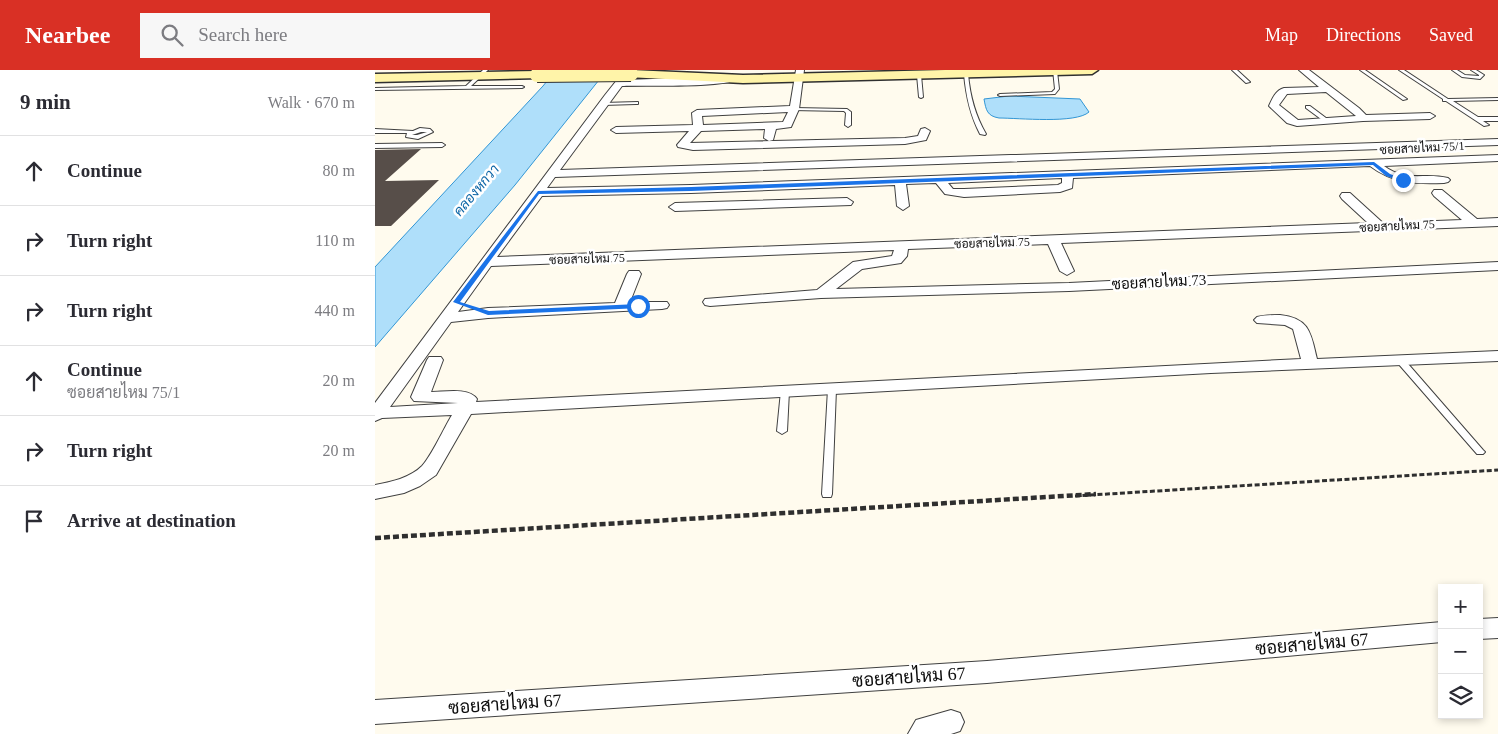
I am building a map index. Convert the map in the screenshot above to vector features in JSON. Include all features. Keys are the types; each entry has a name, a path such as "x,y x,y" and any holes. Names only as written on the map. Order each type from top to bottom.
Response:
{"main road":[{"path":"375,78 483,73 735,76 877,73 919,75 1092,70"}],"street":[{"path":"1303,70 1356,110 1363,118"},
{"path":"376,414 456,302 603,104 628,75 728,74 735,76"},
{"path":"616,130 787,126 794,109 800,74"},
{"path":"717,75 735,76"},
{"path":"1328,90 1284,91 1274,106 1291,121 1297,123 1363,118 1431,116"},
{"path":"794,109 701,112 696,115 697,128 682,145 693,148 915,140 922,138 925,131"},
{"path":"767,146 771,126"},
{"path":"552,174 1498,142"},
{"name":"ซอยสายไหม 75/1","path":"900,181 940,179 945,190 949,193 964,193 1060,188 1068,184 1067,175 1498,158"},
{"path":"1374,164 1388,175 1403,180 1444,180"},
{"path":"538,192 900,181 903,206"},
{"path":"744,204 749,187"},
{"path":"1438,193 1473,222"},
{"path":"1346,196 1380,227"},
{"path":"675,207 847,202"},
{"name":"ซอยสายไหม 75","path":"486,262 1498,222"},
{"path":"1053,240 1067,271"},
{"path":"821,294 858,265 896,260 900,256 902,246"},
{"name":"ซอยสายไหม 73","path":"710,302 821,294 1069,287 1498,266"},
{"path":"621,307 634,274"},
{"path":"456,302 488,313"},
{"path":"446,318 488,313 662,305"},
{"path":"1262,320 1282,319 1298,324 1302,330 1310,363"},
{"path":"376,414 1310,363 1498,356"},
{"path":"375,492 397,488 413,482 429,470 465,408 468,399 464,397 420,397 435,360"},
{"path":"1483,629 1498,628"},
{"name":"ซอยสายไหม 67","path":"375,712 987,672 1438,632"},
{"path":"921,734 925,730 951,722"}],"lane":[{"path":"1234,70 1248,82"},
{"path":"1362,70 1405,99"},
{"path":"1401,70 1445,100 1486,124"},
{"path":"1454,70 1464,76 1480,78 1482,75 1473,70"},
{"path":"1000,94 1053,93 1057,89 1055,71"},
{"path":"467,88 483,73 516,72"},
{"path":"966,74 969,104 983,134"},
{"path":"919,75 921,97"},
{"path":"375,89 523,87"},
{"path":"1445,100 1498,99"},
{"path":"603,104 636,103"},
{"path":"1308,107 1327,121"},
{"path":"794,109 845,110 849,112 848,125"},
{"path":"1477,119 1498,119"},
{"path":"375,132 410,134 375,137"},
{"path":"375,146 442,145"},
{"path":"1399,359 1480,452"},
{"path":"827,494 831,389"},
{"path":"781,431 785,391"}],"path":[{"path":"375,538 1498,470"}],"water":[{"name":"คลองหกวา","path":"556,70 607,70 515,185 375,347 375,267"},
{"path":"1009,96 1080,99 1089,112 1082,116 1060,119 999,118 990,114 986,109 984,99"}],"building":[{"path":"421,149 385,181 439,180 391,226 375,226 375,150"}],"route":[{"path":"638,306 488,313 456,302 538,192 691,189 1374,164 1388,175 1403,180"}]}
